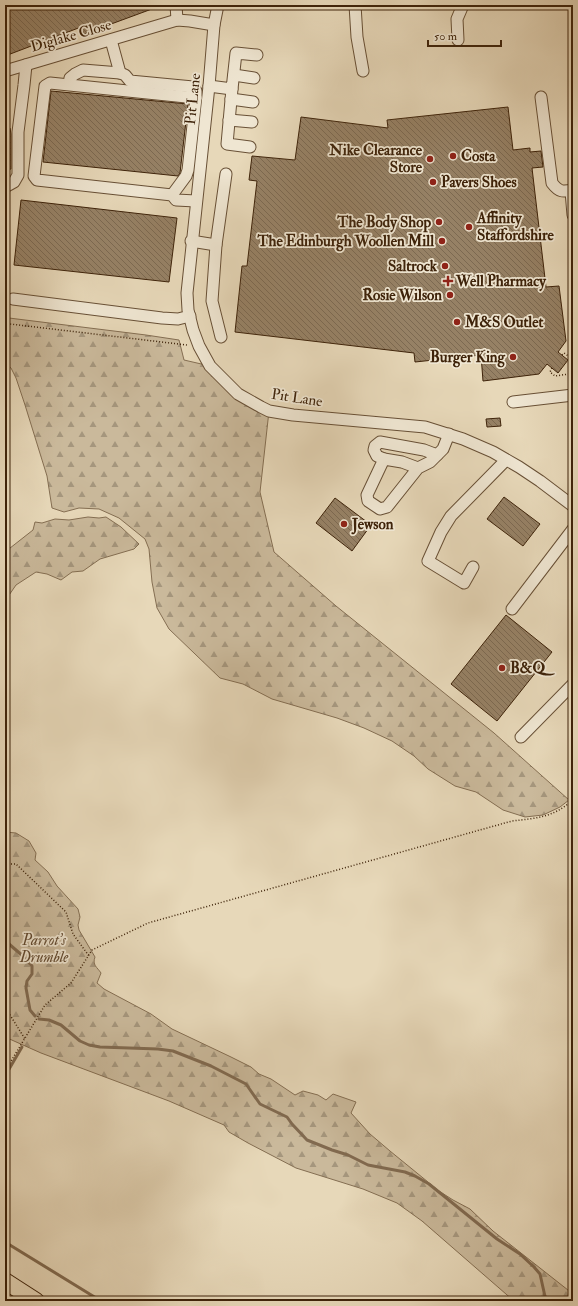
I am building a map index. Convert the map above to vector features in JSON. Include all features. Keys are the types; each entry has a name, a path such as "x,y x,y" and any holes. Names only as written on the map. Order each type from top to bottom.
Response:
{"highway":[{"path":"5,1281 36,1301"}],"street":[{"path":"176,5 177,20"},
{"name":"Pit Lane","path":"218,5 214,25 209,86 191,241 187,293 193,330 199,346 210,366 238,394 269,411 425,427 463,438 493,452 540,481 573,506"},
{"path":"355,5 357,37 363,71"},
{"path":"458,40 457,19 463,5"},
{"name":"Diglake Close","path":"5,71 177,20 214,25"},
{"path":"111,40 120,74"},
{"path":"250,147 227,144 236,53 257,56"},
{"path":"5,187 14,182 18,175 18,132 26,65"},
{"path":"69,84 70,78 83,70 125,75 129,86"},
{"path":"234,75 254,78"},
{"path":"172,195 188,170 196,98 129,86 50,82 45,86 35,178 37,180 172,195 176,200 196,201"},
{"path":"209,86 253,102"},
{"path":"541,97 552,183 556,189 562,191 572,190 573,215"},
{"path":"229,120 252,122"},
{"path":"221,337 212,301 216,245 226,174"},
{"path":"191,241 216,245"},
{"path":"13,299 162,318 178,319 190,316"},
{"path":"513,402 573,395"},
{"path":"384,459 367,495 368,501 380,509 387,507 418,468 430,462 443,449 449,434"},
{"path":"418,468 402,462 384,459 377,456 374,450 375,446 380,442 424,450 436,455"},
{"path":"473,567 464,583 428,561 441,532 451,516 506,460"},
{"path":"512,609 573,529"},
{"path":"521,737 573,684"}],"path":[{"path":"5,321 10,324 199,346"},
{"path":"562,355 564,353 570,357 569,374 573,378"},
{"path":"552,368 550,372 555,376 569,374"},
{"path":"5,1071 45,1005 71,984 92,950 148,923 512,821 545,817 566,806 573,800"},
{"path":"5,864 16,864 66,912 73,934 88,956"},
{"path":"5,1007 25,1040"}],"green space":[{"path":"5,316 9,318 179,340 184,360 210,366 269,411 260,492 274,552 336,606 494,733 569,800 560,807 543,815 525,817 503,810 476,792 455,786 428,769 414,756 392,741 337,718 272,699 243,684 220,678 169,629 157,608 152,582 149,549 145,539 119,518 99,509 79,508 64,512 52,508 47,476 25,405 16,378 11,368 5,364"},
{"path":"88,517 106,517 121,527 139,544 134,549 100,559 83,571 72,572 61,580 47,574 36,572 16,585 5,601 5,552 33,530 35,522 42,523 55,519 69,520"},
{"name":"Parrot's Drumble","path":"5,832 16,833 29,841 36,853 35,860 48,872 57,886 78,909 80,917 78,925 79,930 95,957 95,964 101,973 97,983 104,989 151,1014 172,1029 251,1067 259,1074 271,1079 295,1095 303,1091 318,1095 326,1100 333,1094 356,1102 351,1113 370,1134 439,1191 470,1209 493,1231 573,1294 573,1301 514,1301 422,1221 397,1203 363,1189 296,1168 229,1132 224,1125 169,1101 41,1053 5,1037"}],"building":[{"path":"5,5 160,6 84,34 81,27 5,56"},
{"path":"51,91 188,104 180,173 178,176 43,162"},
{"path":"508,107 513,150 530,148 530,152 541,151 543,167 532,168 546,287 559,286 566,341 558,352 568,360 558,373 547,364 539,374 483,381 481,355 415,362 414,353 235,332 242,266 247,266 257,181 249,180 252,156 295,160 301,117 388,128 387,120"},
{"path":"5,128 10,128 11,134 11,169 5,170"},
{"path":"21,200 177,218 169,282 14,265"},
{"path":"500,418 501,426 487,427 486,419"},
{"path":"504,497 540,524 523,546 487,519"},
{"name":"Jewson","path":"335,498 371,525 352,551 316,523"},
{"name":"B&Q","path":"506,615 552,652 497,721 451,684"}],"waterway":[{"path":"5,932 9,944 32,966 32,974 27,981 26,988 30,1010 35,1016"},
{"path":"39,1019 49,1020 61,1025 80,1041 89,1045 100,1047 173,1051 211,1066 246,1084 260,1104 287,1117 307,1140 348,1155 368,1165 405,1172 415,1176 429,1184 497,1239 520,1254 534,1267 540,1274 546,1301"},
{"path":"5,1076 22,1047"},
{"path":"5,1242 101,1301"}],"place":[{"name":"Costa","path":"453,156"},
{"name":"Nike Clearance Store","path":"430,159"},
{"name":"Pavers Shoes","path":"433,182"},
{"name":"The Body Shop","path":"439,222"},
{"name":"Affinity Staffordshire","path":"469,227"},
{"name":"The Edinburgh Woollen Mill","path":"442,241"},
{"name":"Saltrock","path":"445,266"},
{"name":"Well Pharmacy","path":"448,281"},
{"name":"Rosie Wilson","path":"450,295"},
{"name":"M&S Outlet","path":"457,322"},
{"name":"Burger King","path":"513,357"},
{"name":"Jewson","path":"344,524"},
{"name":"B&Q","path":"502,668"}]}
